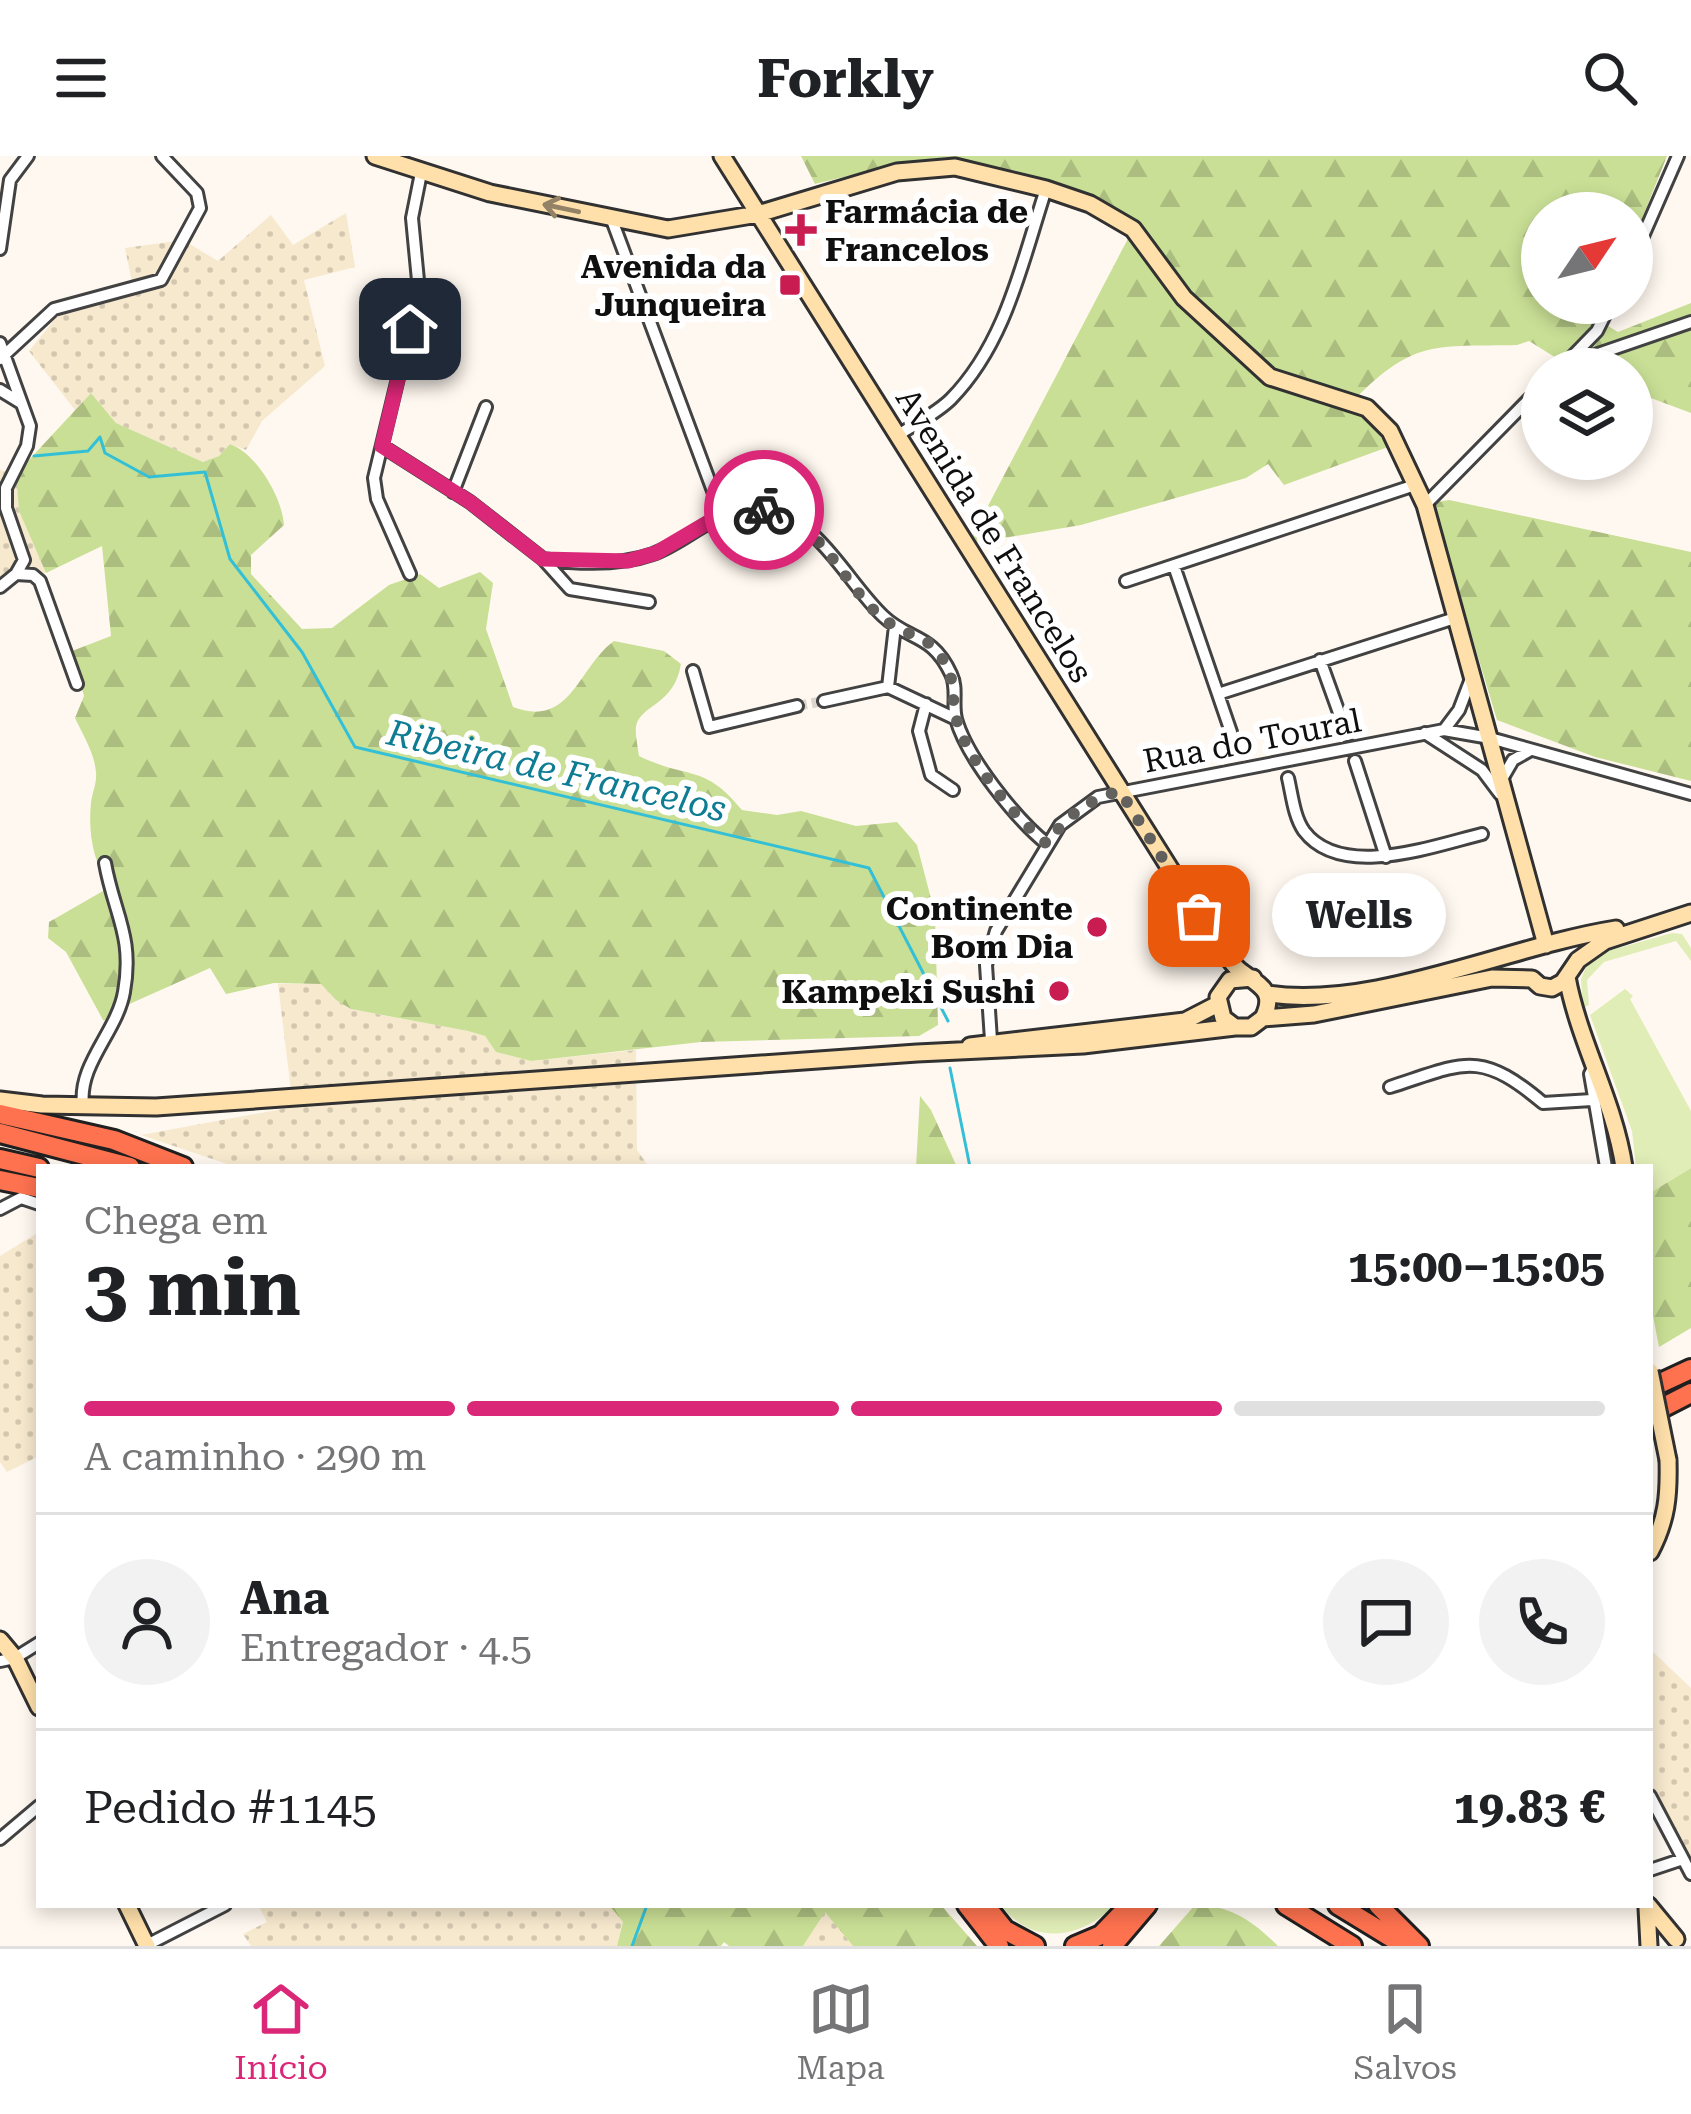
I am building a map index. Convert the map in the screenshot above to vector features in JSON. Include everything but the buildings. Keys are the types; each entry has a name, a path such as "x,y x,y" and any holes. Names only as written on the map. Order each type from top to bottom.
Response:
{"highway":[{"path":"0,1114 114,1140 175,1164"},
{"path":"0,1133 119,1164"},
{"path":"0,1159 36,1167"},
{"path":"3,1182 36,1188"},
{"path":"1653,1386 1685,1370"},
{"path":"1653,1413 1691,1394"},
{"path":"1075,1946 1101,1935 1127,1908"},
{"path":"1112,1946 1144,1908"},
{"path":"1291,1908 1352,1946"},
{"path":"1343,1908 1405,1946"},
{"path":"1381,1908 1419,1946"},
{"path":"976,1910 999,1946"},
{"path":"976,1910 1035,1946"}],"main road":[{"path":"375,156 490,193 668,229 758,214 897,172 955,167 1090,204 1133,229 1184,298 1270,377 1367,408 1390,431 1425,506 1545,946"},
{"name":"Avenida de Francelos","path":"722,156 1218,945 1254,979"},
{"path":"0,1100 156,1107 1103,1043 1250,1027 1264,1018 1314,1014 1492,978 1558,986 1604,941 1691,913"},
{"path":"1268,994 1301,999 1338,995 1593,933 1636,928"},
{"name":"Avenida de Francelos","path":"1218,945 1224,986"},
{"path":"1545,946 1568,956 1575,1015 1624,1164"},
{"path":"1545,946 1528,959 1539,983 1575,1015"},
{"path":"1235,1027 1222,1018 1218,1004 1224,986 1238,977 1254,979 1268,994 1264,1018"},
{"path":"944,1052 991,1040 1185,1021 1218,1004"},
{"path":"1653,1386 1668,1460 1670,1500 1653,1544"},
{"path":"0,1640 36,1702"},
{"path":"129,1908 147,1946"},
{"path":"1647,1908 1653,1946 1684,1941"},
{"path":"1650,1908 1684,1941"}],"street":[{"path":"0,249 10,180 28,156"},
{"path":"0,587 24,560 6,508 6,488 27,446 30,426 2,353 54,309 160,280 200,208 197,194 162,156"},
{"path":"1653,213 1678,156"},
{"path":"410,574 377,499 374,478 419,290 412,218 422,173"},
{"path":"897,436 947,404 982,364 1000,327 1046,189"},
{"path":"612,220 722,514"},
{"path":"1618,348 1691,322"},
{"path":"1581,348 1600,324"},
{"path":"0,390 23,405"},
{"path":"453,492 486,407"},
{"path":"1425,506 1521,408"},
{"path":"382,446 543,559 570,589 649,602"},
{"path":"1126,581 1415,485"},
{"path":"543,559 628,561 656,553 722,514 770,511 794,521 818,540 895,626 919,635 938,650 954,678 956,719 978,762 1014,813 1047,844"},
{"path":"1174,566 1231,732"},
{"path":"16,574 33,575 40,581 77,684"},
{"path":"1218,694 1455,618"},
{"path":"888,687 895,626"},
{"path":"1320,660 1347,735"},
{"path":"693,671 709,727 797,706"},
{"path":"1444,730 1459,710 1472,676"},
{"path":"824,700 888,687 956,719"},
{"path":"926,704 919,731 931,775 953,790"},
{"name":"Rua do Toural","path":"991,1040 986,965 991,945 1047,844 1067,818 1098,797 1444,730 1490,738 1691,794"},
{"path":"1425,733 1482,770 1505,802"},
{"path":"1500,782 1513,760 1533,750"},
{"path":"1355,761 1386,856"},
{"path":"1288,778 1306,833 1324,848 1341,854 1386,856 1482,834"},
{"path":"82,1106 80,1086 124,996 128,941 105,862"},
{"path":"1390,1087 1459,1065 1489,1065 1543,1103 1592,1100"},
{"path":"1595,1065 1590,1074 1592,1100 1605,1164"},
{"path":"0,1210 21,1198 36,1203"},
{"path":"8,1660 36,1645"},
{"path":"1653,1802 1691,1874"},
{"path":"0,1839 36,1808"},
{"path":"1653,1869 1683,1859"},
{"path":"147,1946 219,1908"}],"shaded area":[{"path":"346,213 355,267 304,280 325,366 262,421 246,450 230,444 219,456 203,462 116,423 91,393 75,410 29,351 55,319 75,304 134,292 125,248 183,240 218,261 271,215 293,245"},
{"path":"0,470 16,474 19,511 46,573 0,577"},
{"path":"278,984 321,984 351,1009 468,1031 485,1036 496,1052 531,1061 636,1050 637,1150 647,1164 227,1164 141,1135 293,1107"},
{"path":"36,1234 36,1458 7,1472 0,1462 0,1256"},
{"path":"1653,1652 1691,1688 1691,1860 1666,1832 1653,1789"},
{"path":"260,1908 611,1908 623,1922 617,1946 251,1946 243,1934 267,1922"},
{"path":"825,1911 853,1946 803,1946"}],"green space":[{"path":"801,156 1667,156 1653,192 1521,192 1521,324 1605,324 1618,332 1653,324 1653,318 1691,303 1691,413 1653,399 1653,348 1540,348 1529,341 1428,350 1394,366 1354,400 1388,447 1284,485 1268,464 1246,478 1081,525 968,544 1132,231 1101,201 1082,192 980,168 957,158 906,163 815,184"},
{"path":"91,393 116,423 203,462 219,456 230,444 250,457 273,490 284,525 251,555 251,574 302,629 332,628 389,585 420,574 439,588 480,572 493,583 486,629 513,707 533,712 561,703 614,641 664,651 681,664 672,688 639,719 639,756 706,779 742,810 777,815 801,811 856,826 897,822 917,845 935,914 938,1025 919,1036 701,1042 531,1061 496,1052 485,1036 468,1031 351,1009 321,984 274,983 226,994 210,968 125,1006 114,1022 103,1020 66,952 48,938 49,922 110,887 99,868 91,836 96,773 75,718 84,696 72,651 111,636 102,546 46,573 19,511 16,474"},
{"path":"1449,500 1691,552 1691,781 1595,757 1497,720 1432,503"},
{"path":"1682,934 1691,948 1691,961 1676,941 1604,962 1587,980 1589,1005 1583,1008 1581,979 1587,965 1608,951"},
{"path":"1625,989 1633,996 1630,999 1691,1111 1691,1168 1653,1191 1653,1164 1636,1164 1632,1131 1590,1015"},
{"path":"920,1096 956,1164 916,1164"},
{"path":"1691,1168 1691,1328 1659,1347 1653,1316 1653,1191"},
{"path":"611,1908 944,1908 977,1946 853,1946 825,1912 803,1946 729,1946 724,1942 721,1946 617,1946 623,1922"},
{"path":"1004,1908 1111,1908 1087,1926 1056,1934 1013,1918"},
{"path":"1192,1908 1219,1908 1240,1916 1278,1946 1159,1946"}],"waterway":[{"name":"Ribeira de Francelos","path":"34,456 88,451 100,437 105,453 149,477 205,472 230,559 302,652 355,747 869,868 948,1021"},
{"name":"Ribeira de Francelos","path":"950,1068 969,1164"},
{"name":"Ribeira de Francelos","path":"632,1946 646,1908"}],"tunnel":[{"path":"797,706 824,701"}],"way so far":[{"path":"764,510 794,521 818,540 881,614 938,650 954,678 956,719 978,762 1031,831 1047,844 1067,818 1098,797 1120,791 1199,916"}],"place":[{"name":"Farmácia de Francelos","path":"801,230"},
{"name":"Avenida da Junqueira","path":"790,285"},
{"name":"Wells","path":"1199,916"},
{"name":"Continente Bom Dia","path":"1097,927"},
{"name":"Kampeki Sushi","path":"1059,991"}],"route":[{"path":"410,329 382,446 470,502 543,559 628,561 656,553 722,514 764,510"}]}
